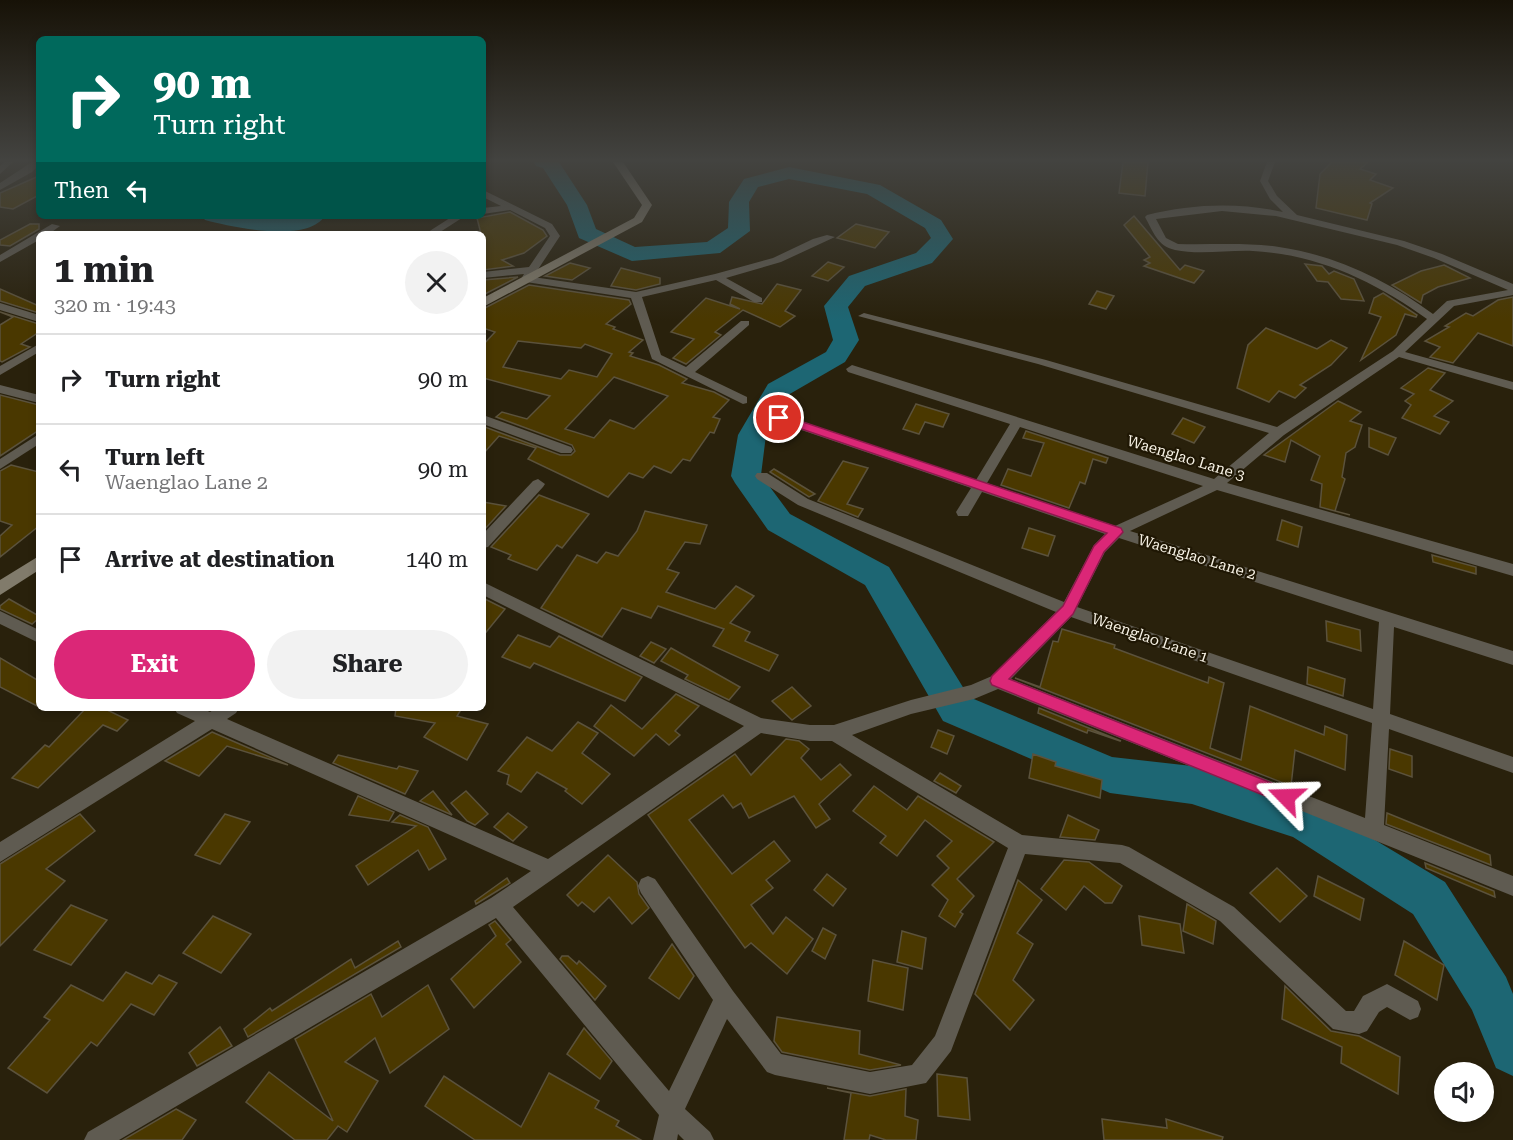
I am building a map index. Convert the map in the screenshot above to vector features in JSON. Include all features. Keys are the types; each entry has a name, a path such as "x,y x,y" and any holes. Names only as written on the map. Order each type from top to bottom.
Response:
{"main road":[{"path":"486,301 530,274 617,232 638,220 641,215"},
{"path":"0,589 33,566"}],"street":[{"path":"529,215 549,226 555,236 530,274"},
{"path":"1162,215 1150,218 1162,240 1176,247 1277,250 1299,255 1366,279 1402,296 1432,318"},
{"path":"1284,215 1400,243 1438,256 1513,290"},
{"path":"435,231 455,219"},
{"path":"47,231 55,226"},
{"path":"0,259 36,237"},
{"path":"486,275 530,274 636,295 717,278 777,260 816,241 831,237"},
{"path":"0,247 13,250"},
{"path":"717,278 758,300"},
{"path":"486,589 759,725 810,733 834,733 911,707 974,692 998,681 1068,610 1099,549 1116,532 1216,485 1279,432 1397,353 1432,318 1451,303 1513,290"},
{"path":"636,295 656,357 742,400"},
{"path":"0,306 36,318"},
{"path":"864,316 1042,362 1279,432"},
{"path":"687,373 745,323"},
{"path":"0,371 36,349"},
{"path":"1397,353 1513,386"},
{"name":"Waenglao Lane 3","path":"852,369 1216,485 1513,570"},
{"path":"0,389 36,398"},
{"name":"Waenglao Lane 2","path":"779,418 1116,532 1513,658"},
{"path":"486,420 566,450"},
{"path":"963,512 1017,422"},
{"path":"0,465 36,440"},
{"name":"Waenglao Lane 1","path":"762,476 803,502 1068,610 1513,765"},
{"path":"486,540 538,484"},
{"path":"0,617 36,635"},
{"path":"1374,832 1387,617"},
{"path":"998,681 1513,886"},
{"path":"189,711 550,870"},
{"path":"3,849 226,711"},
{"path":"96,1140 498,905 759,725"},
{"path":"834,733 1019,844 1122,854 1227,914 1341,1021 1359,1023 1371,1004 1387,995 1410,1009"},
{"path":"648,886 725,999 775,1064 870,1083 918,1075 943,1043 1019,844"},
{"path":"498,905 671,1112 702,1140"},
{"path":"665,1140 671,1112 725,999"}],"building":[{"path":"516,215 543,230 547,236 524,253 502,260 513,266 486,270 486,231 480,231 477,219 486,219 486,216"},
{"path":"1347,215 1368,215 1367,220"},
{"path":"1134,216 1180,270 1185,265 1204,271 1194,283 1144,266 1150,263 1144,260 1150,257 1124,225"},
{"path":"30,224 39,224 39,229 10,246 0,245 0,240"},
{"path":"856,224 889,232 875,248 837,238"},
{"path":"828,262 844,267 828,281 812,276"},
{"path":"570,263 590,268 572,280 545,276"},
{"path":"1305,264 1322,266 1329,274 1334,271 1354,279 1364,301 1341,299 1328,282 1317,281"},
{"path":"1444,265 1470,278 1438,287 1423,295 1421,303 1392,285 1421,271"},
{"path":"621,268 660,278 660,284 636,290 611,286"},
{"path":"518,277 486,293 486,280"},
{"path":"777,284 801,290 785,311 795,316 780,327 743,310 715,332 721,335 686,364 673,358 694,339 671,332 706,298 740,309 730,304 732,297 762,304"},
{"path":"529,285 629,300 631,304 606,324 615,327 613,329 643,340 629,352 633,353 630,356 659,365 687,379 682,383 714,392 729,400 713,417 720,419 714,433 710,432 690,461 683,459 671,473 654,466 643,478 629,473 608,497 528,459 536,448 499,436 486,451 486,427 560,455 571,455 575,451 572,445 496,417 502,412 527,419 550,396 486,379 486,342 495,332 486,329 486,307","holes":["518,341 581,348 585,344 612,354 597,377 569,370 561,379 503,367","614,377 668,396 634,429 610,420 594,438 565,429"]},
{"path":"0,289 36,305 36,312 0,301"},
{"path":"1097,291 1114,296 1106,309 1089,304"},
{"path":"1383,293 1417,315 1416,317 1405,314 1396,335 1361,360 1381,317 1369,313 1374,298"},
{"path":"1513,297 1513,346 1478,333 1453,363 1430,357 1440,347 1425,341 1449,327 1445,326 1466,313 1473,316 1498,300"},
{"path":"0,312 36,323 36,334 21,344 30,347 2,362 0,361 0,325 13,317"},
{"path":"1266,328 1317,349 1331,340 1347,348 1331,365 1300,385 1306,388 1295,398 1279,391 1269,402 1237,388 1248,345"},
{"path":"1428,368 1445,373 1430,390 1453,401 1434,416 1449,422 1440,434 1402,418 1411,405 1405,401 1414,394 1401,388"},
{"path":"0,395 36,404 36,432 0,456"},
{"path":"1338,401 1361,412 1350,421 1362,425 1355,447 1346,453 1342,477 1345,479 1335,511 1320,507 1322,484 1311,480 1320,456 1291,440 1285,462 1264,455"},
{"path":"916,404 949,414 943,427 925,422 919,434 903,429"},
{"path":"1183,418 1205,427 1194,443 1172,434"},
{"path":"1369,428 1396,438 1388,455 1369,447"},
{"path":"1026,431 1108,458 1106,463 1093,459 1085,484 1080,482 1069,508 1001,485 1008,469 1031,476 1044,443 1023,438"},
{"path":"843,461 868,468 847,504 863,509 858,517 818,501"},
{"path":"11,465 36,471 36,528 0,557 0,536 12,525 0,521 0,471"},
{"path":"774,469 815,494 809,497 770,472"},
{"path":"539,495 589,514 562,548 557,545 537,570 508,559 511,555 491,547"},
{"path":"486,503 506,506 486,528"},
{"path":"645,511 707,525 700,544 685,542 667,569 679,573 666,592 715,609 736,586 754,596 730,623 750,632 745,641 778,655 769,671 713,646 724,629 658,606 651,618 622,608 602,637 541,608 577,555 597,563 606,552 618,556 637,531"},
{"path":"1282,520 1302,527 1298,547 1277,540"},
{"path":"1029,528 1055,536 1048,556 1022,548"},
{"path":"1432,555 1476,567 1476,574 1433,562"},
{"path":"9,599 36,614 36,621 32,624 0,609 0,606"},
{"path":"486,600 505,609 486,632"},
{"path":"1326,621 1360,630 1361,651 1327,641"},
{"path":"1062,629 1115,645 1114,648 1208,683 1209,677 1224,683 1210,748 1241,760 1250,706 1324,735 1325,726 1347,735 1345,770 1295,750 1291,786 1015,678 1040,687 1053,641 1058,642"},
{"path":"518,635 550,647 559,636 642,677 625,701 534,663 530,668 502,657"},
{"path":"651,642 666,649 654,663 640,656"},
{"path":"671,648 740,687 729,700 685,679 688,675 661,661"},
{"path":"0,658 36,679 36,705 0,687"},
{"path":"1308,667 1345,679 1343,696 1307,684"},
{"path":"792,687 811,706 792,720 772,701"},
{"path":"676,694 699,706 675,731 680,735 669,745 656,734 634,756 594,726 611,705 642,729"},
{"path":"1039,708 1121,741 1072,727 1038,713"},
{"path":"83,711 109,711 128,720 117,731 103,725 38,788 12,778 45,745 49,747"},
{"path":"396,711 460,711 457,716 488,724 467,760 424,737 435,723 395,716"},
{"path":"578,722 598,733 582,753 610,774 582,804 565,791 567,789 537,772 521,792 507,784 509,775 498,771 527,737 552,751"},
{"path":"938,730 954,736 947,754 931,747"},
{"path":"212,732 288,765 227,746 199,776 165,761"},
{"path":"786,739 799,741 809,749 801,758 821,780 840,764 851,775 819,804 830,819 816,828 794,796 749,818 741,803 733,808 723,795 689,820 732,874 774,841 790,861 766,880 773,888 751,905 773,934 786,917 813,939 787,974 751,943 745,948 648,815 735,754 751,775"},
{"path":"1390,749 1412,756 1412,777 1389,769"},
{"path":"1033,754 1056,762 1055,766 1102,780 1100,798 1029,778"},
{"path":"338,755 397,769 399,766 418,771 405,794 333,763"},
{"path":"940,773 961,786 956,793 934,781"},
{"path":"874,786 907,810 918,796 994,842 957,879 974,896 960,912 963,914 955,927 939,916 948,900 932,885 949,868 937,856 952,841 925,820 897,856 880,843 886,836 853,811"},
{"path":"433,791 452,815 420,801"},
{"path":"466,791 488,814 475,825 467,821 451,803"},
{"path":"358,796 394,812 389,821 349,815"},
{"path":"508,813 527,827 513,841 494,827"},
{"path":"1387,813 1490,855 1491,865 1386,824"},
{"path":"80,814 95,831 46,869 65,881 0,946 0,864"},
{"path":"225,814 250,822 220,864 195,855"},
{"path":"400,815 428,827 446,859 429,870 418,850 368,885 356,866 416,826 392,822"},
{"path":"1068,815 1099,830 1095,840 1060,837"},
{"path":"608,855 637,882 639,894 649,908 632,924 609,897 594,912 582,902 578,906 567,895"},
{"path":"1064,860 1089,862 1122,886 1112,903 1105,903 1084,886 1066,910 1041,889"},
{"path":"1425,863 1494,891 1495,897 1426,868"},
{"path":"1277,868 1307,896 1280,922 1250,893"},
{"path":"827,874 846,889 833,906 814,890"},
{"path":"1318,876 1364,899 1360,920 1314,896"},
{"path":"507,878 510,883 476,904 475,901"},
{"path":"1018,880 1042,900 1017,933 1033,944 1013,980 1034,1000 1010,1030 975,994"},
{"path":"1187,904 1216,921 1213,944 1183,931"},
{"path":"71,905 107,920 71,965 34,950"},
{"path":"213,916 251,934 221,973 183,953"},
{"path":"1139,916 1180,924 1184,953 1142,945"},
{"path":"495,921 511,940 506,944 521,962 474,1008 451,979 496,936 489,925"},
{"path":"823,928 836,935 825,959 812,951"},
{"path":"902,931 926,938 922,969 897,962"},
{"path":"398,941 401,947 248,1037 244,1029 270,1008 272,1011 351,959 355,968"},
{"path":"1404,941 1444,965 1437,1000 1395,975"},
{"path":"672,944 694,976 679,999 649,978"},
{"path":"562,956 568,956 577,964 579,961 606,986 595,1000 560,959"},
{"path":"873,960 908,968 903,1010 868,1001"},
{"path":"126,972 152,984 159,975 177,983 154,1015 131,1004 97,1046 91,1042 47,1093 8,1068 50,1020 44,1017 71,985 103,1001"},
{"path":"428,985 449,1029 390,1073 375,1038 345,1062 378,1081 347,1132 338,1126 327,1140 295,1140 246,1102 269,1072 333,1121 295,1039 371,994 382,1017"},
{"path":"1285,986 1331,1031 1359,1036 1400,1057 1398,1094 1341,1063 1342,1047 1282,1019"},
{"path":"777,1017 860,1031 859,1054 901,1065 870,1070 782,1052 774,1041"},
{"path":"220,1027 232,1046 197,1066 189,1053"},
{"path":"584,1028 612,1061 600,1079 567,1054"},
{"path":"549,1073 599,1101 595,1108 619,1121 616,1126 641,1140 475,1140 425,1106 444,1076 521,1127"},
{"path":"937,1074 967,1078 970,1120 938,1116"},
{"path":"827,1088 870,1096 906,1089 905,1116 918,1120 916,1140 886,1140 870,1135 869,1140 844,1140 851,1093"},
{"path":"176,1109 196,1120 182,1140 123,1140"},
{"path":"1102,1119 1167,1128 1166,1119 1223,1137 1222,1140 1104,1140"}],"waterway":[{"path":"581,215 587,233 632,254 712,248 739,231 739,215"},
{"path":"919,215 934,224 942,239 924,258 857,281 836,306 846,340 836,357 777,390 752,435 746,476 779,522 877,576 956,709 1110,775 1192,785 1305,821 1429,898 1489,994 1513,1051"},
{"path":"224,219 278,226 308,219"}],"route":[{"path":"779,418 1116,532 1099,549 1068,610 998,681 1286,797"}]}
